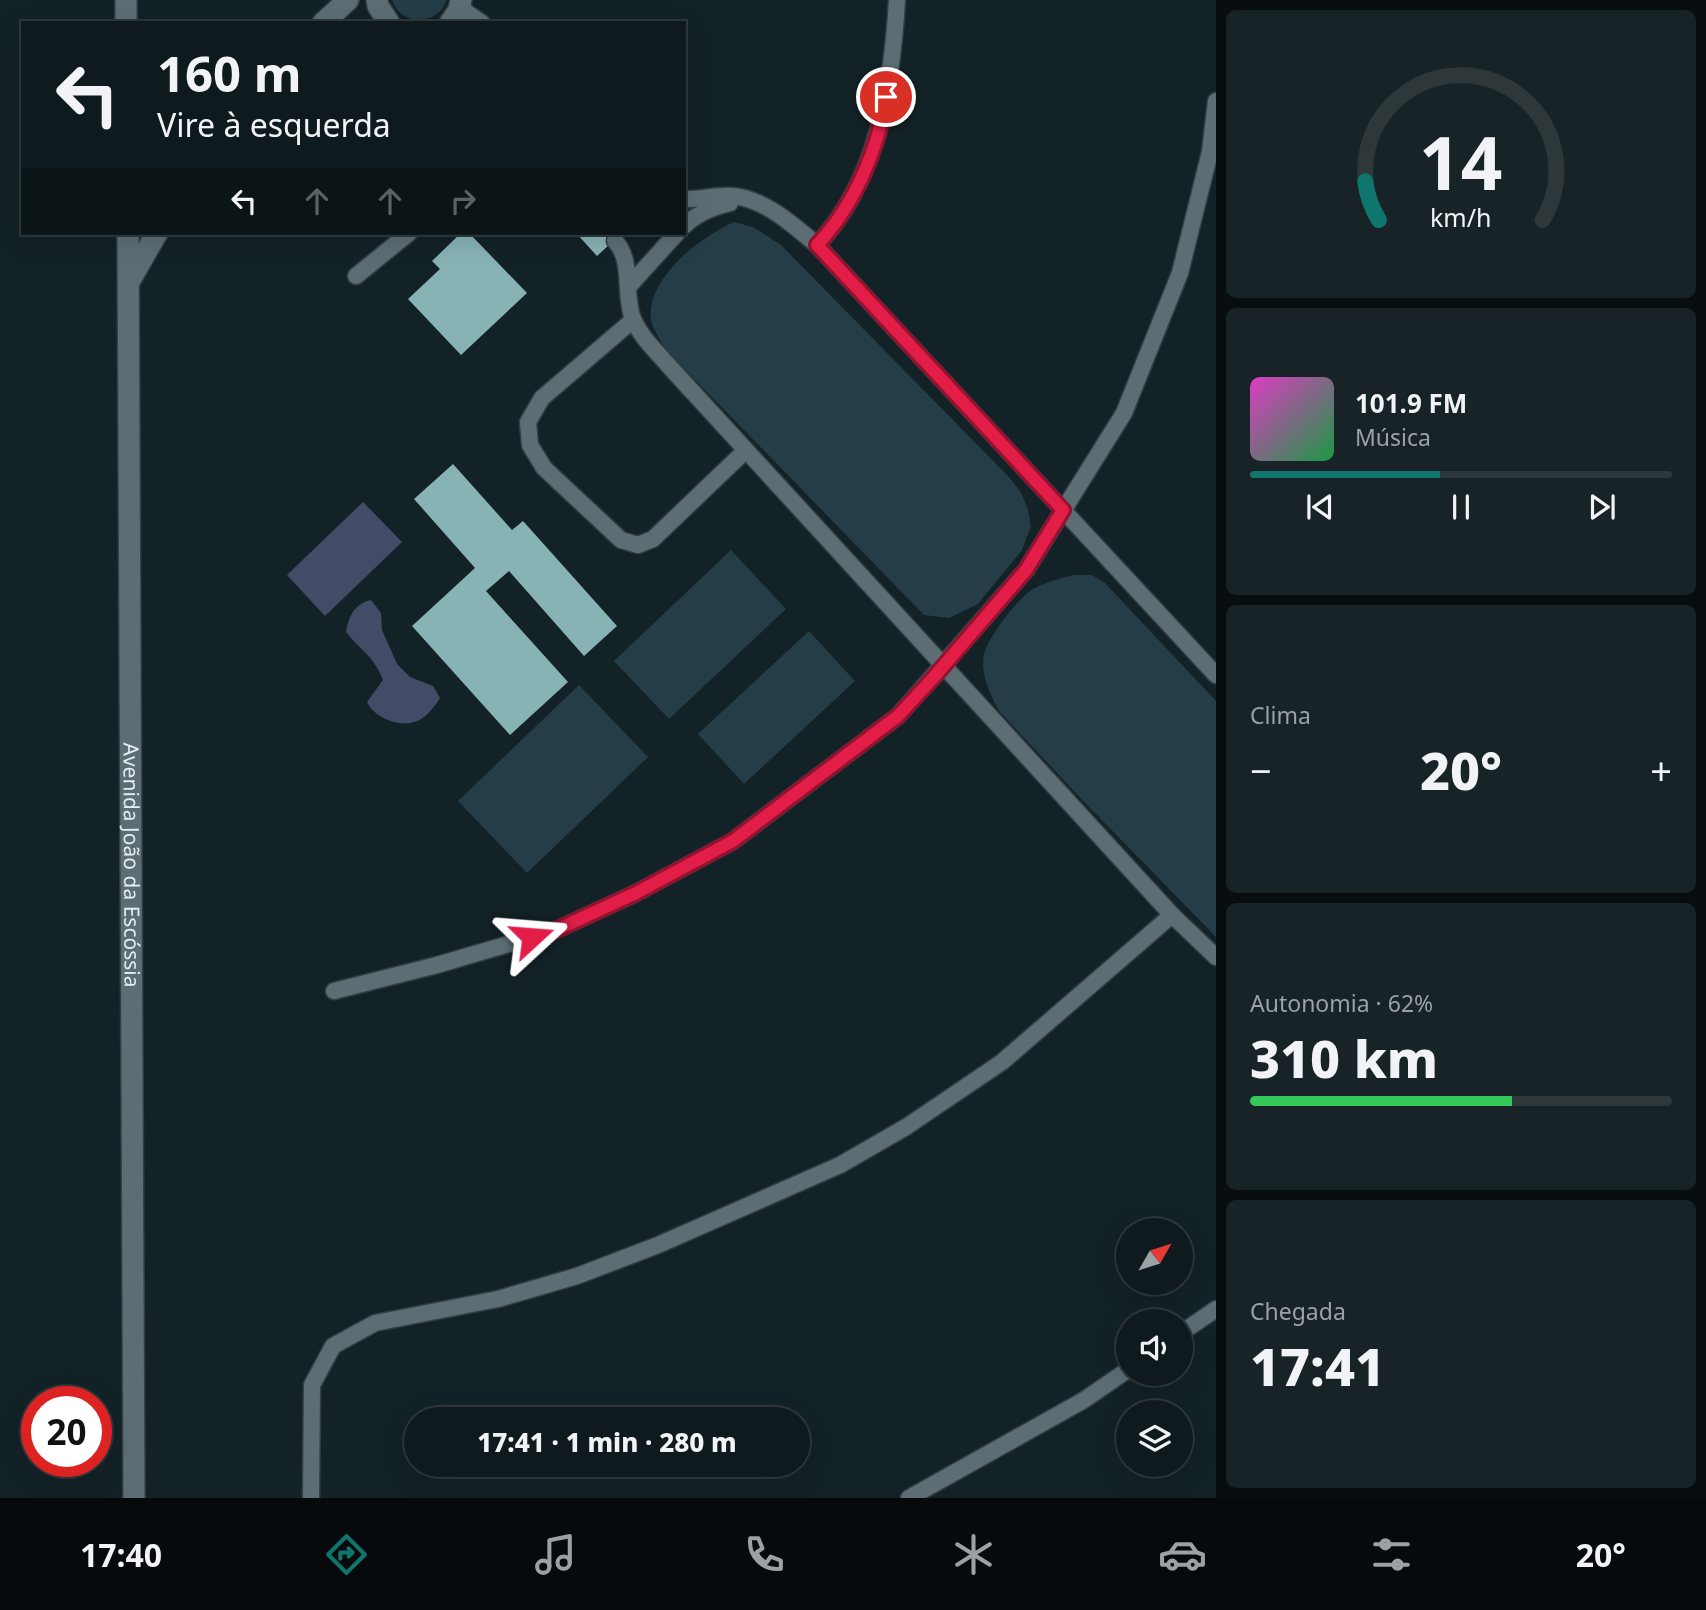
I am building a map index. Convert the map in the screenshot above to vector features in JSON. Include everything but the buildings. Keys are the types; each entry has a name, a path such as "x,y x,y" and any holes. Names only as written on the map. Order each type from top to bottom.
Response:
{"street":[{"path":"126,0 126,21"},
{"path":"325,21 348,0"},
{"path":"377,0 388,21"},
{"name":"Avenida João da Escóssia","path":"128,235 134,1498"},
{"path":"129,282 156,235"}],"lane":[{"path":"817,245 833,227 845,207 865,167 883,119 897,0"},
{"path":"457,10 478,21"},
{"path":"334,991 437,965 556,930 636,893 733,841 898,716 1026,570 1124,413 1180,273 1210,152 1216,101"},
{"path":"686,199 734,196 746,200 784,218 817,245 1216,675"},
{"path":"686,224 693,217 716,206 746,200"},
{"path":"356,276 407,235"},
{"path":"628,287 675,235"},
{"path":"615,241 621,247 625,262 633,320 668,365 1172,915 1216,957"},
{"path":"633,320 542,398 528,422 530,445 544,468 621,540 638,545 653,539 745,451"},
{"path":"311,1498 312,1385 333,1346 375,1323 498,1298 577,1276 658,1245 840,1165 906,1127 1002,1062 1172,915"},
{"path":"1193,1325 1216,1309"},
{"path":"914,1497 1116,1378"}],"shaded area":[{"path":"392,0 447,0 435,15 419,20 403,15"},
{"path":"734,222 753,227 781,245 1009,477 1022,494 1031,526 1022,550 978,604 949,618 924,615 665,349 651,320 657,289 666,274 691,249"},
{"path":"363,502 402,542 325,616 287,575"},
{"path":"731,550 786,609 669,719 614,661"},
{"path":"1074,575 1092,575 1104,582 1216,701 1216,937 999,711 989,691 983,669 984,654 1004,618 1033,589"},
{"path":"371,600 381,613 382,630 397,664 410,677 433,686 440,698 427,715 414,722 399,723 383,718 367,702 383,680 371,659 346,632 353,611 360,604"},
{"path":"809,631 855,681 744,784 698,734"},
{"path":"579,685 648,757 527,873 458,801"}],"route":[{"path":"532,937 556,930 636,893 733,841 898,716 1026,570 1063,510 817,245 833,227 865,167 883,119 886,97"}]}
